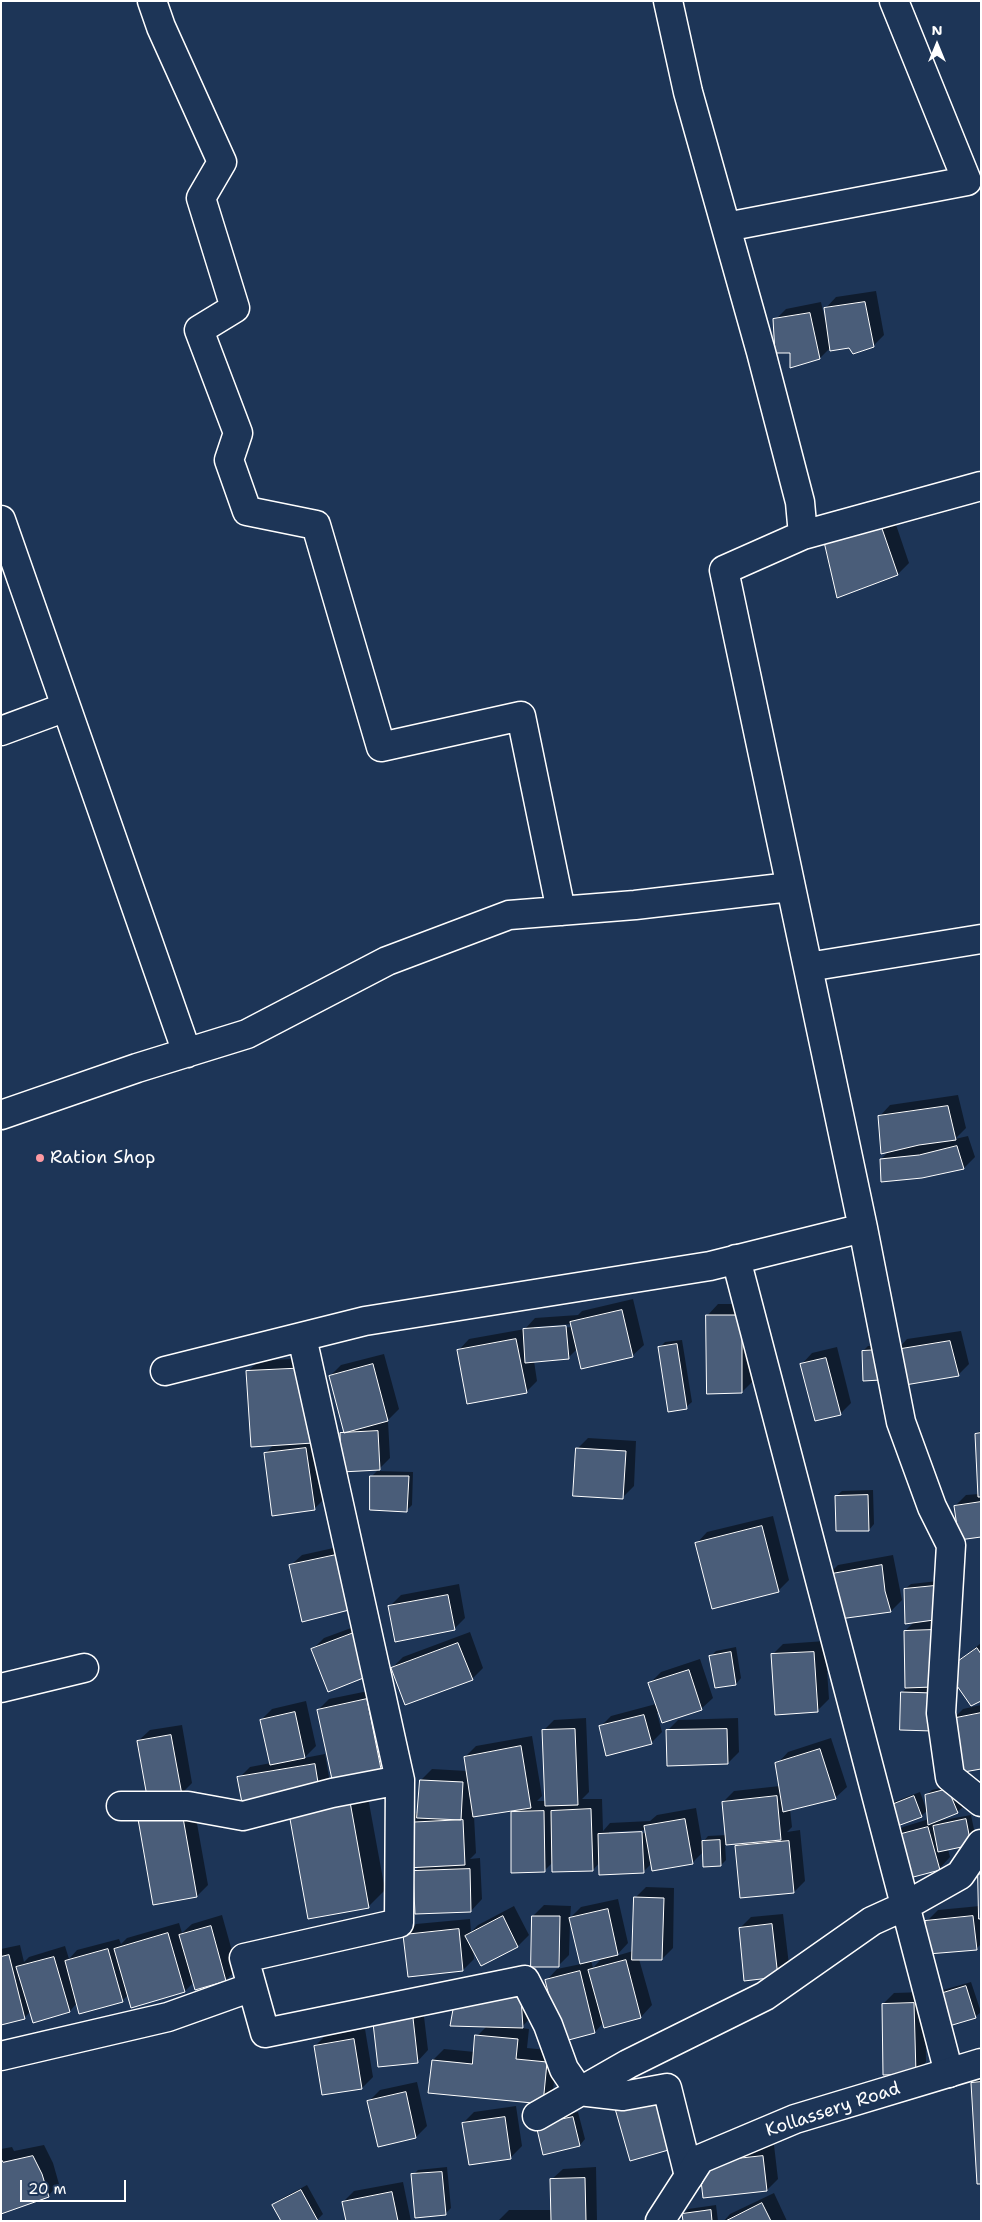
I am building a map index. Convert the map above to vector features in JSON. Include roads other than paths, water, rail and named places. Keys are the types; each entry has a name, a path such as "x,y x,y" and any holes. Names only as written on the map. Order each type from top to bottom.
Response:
{"street":[{"path":"152,1 222,162 201,198 235,308 199,330 238,433 229,460 247,510 316,525 381,747 521,716 561,911"},
{"path":"668,1 688,92 761,352 800,502 803,534"},
{"path":"726,227 967,181 894,1"},
{"path":"981,486 803,534 724,570 863,1228 901,1422 932,1507 951,1545 940,1713 950,1777 981,1802"},
{"path":"1,520 187,1053"},
{"path":"1,731 66,706"},
{"path":"1,1115 247,1034 386,961 509,915 635,906 790,887"},
{"path":"808,968 981,939"},
{"path":"165,1371 364,1321 710,1266 863,1228"},
{"path":"736,1259 949,2073"},
{"path":"302,1337 400,1780 399,1924 244,1958 265,2033 525,1980 548,2025 564,2069 579,2091 623,2096 667,2088 689,2176"},
{"path":"1,1688 84,1668"},
{"path":"122,1806 188,1806 243,1816 332,1793 400,1780"},
{"path":"537,2116 628,2064 765,1996 872,1921 905,1906 960,1875 981,1844"},
{"path":"1,2056 168,2017 252,1987"},
{"name":"Kollassery Road","path":"661,2220 700,2159 795,2119 981,2063"}],"place":[{"name":"Ration Shop","path":"40,1158"}]}
